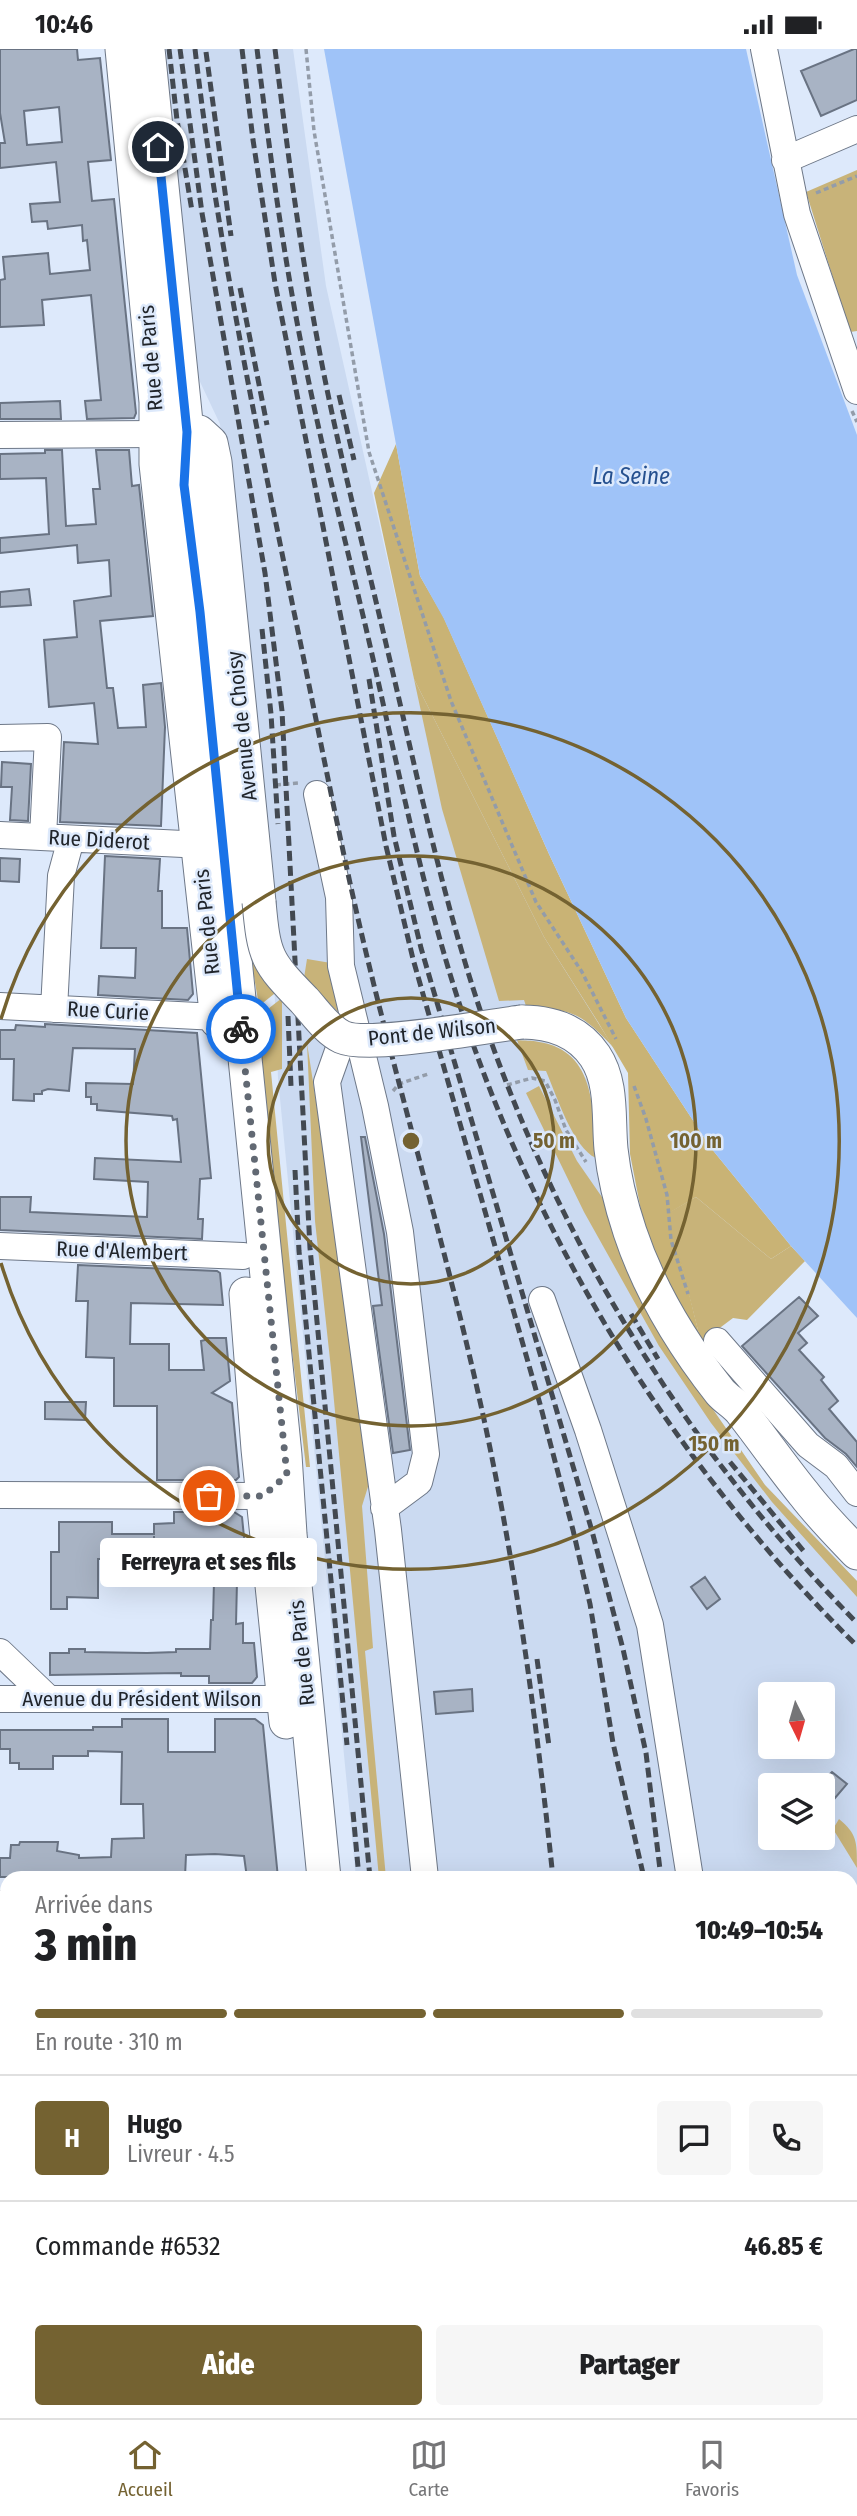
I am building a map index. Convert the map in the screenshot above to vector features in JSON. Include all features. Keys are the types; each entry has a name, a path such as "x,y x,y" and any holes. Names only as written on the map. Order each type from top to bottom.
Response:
{"main road":[{"name":"Rue de Paris","path":"122,49 156,402 171,433 157,478 243,1256 275,1486 290,1534 323,1871"},
{"name":"Rue de Paris","path":"148,49 171,433 184,485 201,625 275,1486 284,1699 301,1871"},
{"name":"Avenue de Choisy","path":"171,433 199,432 211,443 215,461 265,949 273,968 325,1023 343,1037"},
{"name":"Pont de Wilson","path":"343,1037 380,1041 522,1022 546,1023 568,1031 587,1046 601,1067 607,1090 615,1174"},
{"path":"615,1174 630,1232 647,1273 680,1333 722,1395 729,1414 780,1473 857,1572"},
{"path":"780,1473 857,1553"}],"street":[{"path":"764,49 797,213 854,376"},
{"path":"785,160 857,129"},
{"path":"0,435 171,433"},
{"path":"0,738 48,737 43,837"},
{"path":"317,794 339,897 341,966 375,1106 400,1232 425,1454 419,1482 384,1508"},
{"name":"Rue Diderot","path":"0,835 198,843"},
{"path":"54,1009 61,876 71,839"},
{"name":"Rue Curie","path":"0,1006 217,1017"},
{"path":"343,1037 327,1082 384,1508 424,1871"},
{"name":"Rue d'Alembert","path":"0,1246 243,1256"},
{"path":"542,1300 588,1430 650,1625 689,1871"},
{"path":"717,1341 807,1445 836,1466 857,1493"},
{"path":"780,1473 807,1445"},
{"path":"0,1495 275,1486"},
{"path":"0,1652 49,1699"},
{"name":"Avenue du Président Wilson","path":"0,1699 284,1699"}],"path":[{"path":"306,49 314,131 369,453 456,714 536,902 582,972 618,1043"},
{"path":"816,193 857,176"},
{"path":"375,1106 399,1084 428,1075"},
{"path":"507,1085 532,1078 545,1081 566,1130 589,1168 600,1178 615,1174"},
{"path":"632,1081 646,1119 663,1182 671,1240 689,1299"}],"shaded area":[{"path":"160,49 293,49 326,286 414,679 544,937 598,1022 576,1010 534,1007 543,1039 588,1080 605,1229 668,1344 765,1485 857,1581 857,1871 355,1871 278,1078 271,904 220,424 193,367"},
{"path":"857,170 857,331 850,332 806,192"},
{"path":"396,444 420,576 443,616 549,854 626,1018 711,1148 791,1246 771,1259 696,1197 669,1213 701,1342 686,1330 644,1226 630,1154 628,1073 544,937 414,679 374,493"},
{"path":"414,679 544,937 614,1048 576,1015 555,1009 526,1006 524,1000 499,1001 442,809"},
{"path":"250,953 274,980 274,994 259,1006"},
{"path":"307,959 331,963 342,1016 304,978"},
{"path":"282,998 282,1069 271,1072 310,1467 306,1467 288,1318 257,1025 259,1016"},
{"path":"517,1040 536,1041 558,1048 572,1058 582,1071 592,1104 596,1158 573,1132 546,1071 528,1070"},
{"path":"307,1043 357,1366 371,1477 362,1506 373,1648 365,1651 385,1871 378,1871 315,1221"},
{"path":"539,1086 577,1161 604,1200 668,1344 765,1485 857,1581 857,1597 772,1502 711,1423 659,1346 584,1212 526,1093"},
{"path":"696,1197 771,1259 791,1246 805,1261 747,1320 733,1318 701,1342 668,1213"},
{"path":"839,1819 855,1839 857,1868 835,1832"}],"water":[{"name":"La Seine","path":"324,49 746,49 797,275 857,435 857,1318 791,1246 711,1148 626,1018 444,619 420,576"}],"building":[{"path":"0,49 77,49 78,60 100,58 111,160 88,162 92,201 114,199 136,413 134,418 87,419 85,401 101,400 91,295 42,300 44,325 0,327 0,280 5,279 3,257 48,253 50,274 90,270 87,240 83,241 82,225 48,229 47,221 32,222 30,204 60,202 56,162 0,168 0,143 5,143 0,113","holes":["59,107 62,142 27,145 24,111"]},
{"path":"857,49 857,100 821,116 801,71"},
{"path":"60,401 61,419 0,419 0,403"},
{"path":"45,450 62,450 66,526 96,524 93,489 100,489 96,450 129,450 132,486 139,485 153,616 100,621 107,688 113,688 118,728 146,727 143,685 161,683 165,727 161,826 60,822 64,742 98,744 94,703 49,707 44,640 77,637 74,601 111,596 109,560 78,563 77,545 0,553 0,538 49,534 46,478 0,479 0,454 45,453"},
{"path":"29,589 31,605 0,607 0,592"},
{"path":"2,762 31,764 28,821 10,820 12,787 1,787"},
{"path":"105,856 160,859 158,891 162,891 162,928 187,928 193,994 188,1000 98,995 99,976 135,978 136,948 101,948"},
{"path":"0,858 20,859 19,882 0,881"},
{"path":"45,1024 197,1033 211,1178 200,1179 198,1219 203,1219 202,1239 0,1230 0,1197 31,1197 30,1212 147,1217 148,1182 94,1179 95,1158 181,1162 177,1119 173,1120 172,1116 97,1110 97,1104 91,1104 91,1097 86,1097 86,1083 133,1084 135,1049 73,1048 69,1091 48,1089 42,1091 42,1094 34,1094 34,1101 13,1100 14,1059 0,1059 0,1030 15,1030 16,1025 45,1027"},
{"path":"361,1137 365,1137 384,1234 410,1450 393,1453 373,1306 382,1305"},
{"path":"78,1265 220,1273 223,1305 131,1303 130,1344 169,1344 169,1370 204,1370 201,1341 205,1338 226,1338 230,1381 212,1393 232,1403 239,1477 236,1480 157,1480 157,1406 114,1406 114,1358 86,1357 88,1301 76,1301"},
{"path":"799,1297 818,1316 798,1333 807,1343 799,1350 824,1377 821,1380 838,1401 829,1409 857,1442 857,1467 846,1454 825,1438 742,1346"},
{"path":"45,1402 86,1402 85,1420 45,1419"},
{"path":"174,1512 234,1512 242,1517 245,1547 233,1547 233,1581 237,1581 236,1624 243,1623 243,1643 254,1643 257,1677 252,1683 209,1683 209,1676 181,1676 181,1673 50,1675 50,1653 69,1653 69,1649 85,1649 85,1652 147,1653 176,1652 176,1649 210,1649 214,1581 193,1582 192,1547 154,1547 154,1559 98,1559 98,1598 67,1597 67,1609 51,1609 51,1552 59,1552 59,1522 112,1522 112,1534 154,1534 154,1524 174,1523"},
{"path":"705,1577 720,1599 707,1609 691,1587"},
{"path":"472,1689 473,1711 436,1714 434,1692"},
{"path":"122,1719 168,1719 168,1752 215,1752 215,1719 255,1719 263,1725 277,1871 246,1871 244,1856 215,1854 186,1855 185,1871 0,1871 0,1858 10,1858 11,1845 19,1845 20,1842 58,1842 57,1851 79,1855 79,1858 111,1857 112,1839 144,1838 143,1804 121,1804 122,1752 88,1751 88,1756 53,1756 53,1769 19,1769 19,1763 10,1763 10,1749 0,1749 0,1730 93,1730 93,1727 122,1727"},
{"path":"835,1774 847,1784 835,1798"}],"railway":[{"path":"169,49 192,211"},
{"path":"180,49 202,213 265,573 282,711 310,1248 369,1871"},
{"path":"195,49 214,191 238,332 340,836 384,1026 458,1310 496,1480 525,1650 552,1871"},
{"path":"242,49 275,283 386,846 413,959 540,1404 573,1530 590,1604 613,1743 642,1871"},
{"path":"257,49 282,233 316,413 427,890 474,1047 507,1131 544,1212 586,1291 632,1368 682,1442 737,1513 795,1581 857,1646"},
{"path":"275,49 305,266 333,416 434,849 461,949 493,1047 524,1127 560,1205 600,1281 644,1354 692,1426 743,1494 798,1560 857,1623"},
{"path":"206,52 231,236"},
{"path":"240,288 267,425"},
{"path":"339,395 354,460"},
{"path":"262,629 278,824"},
{"path":"369,679 394,836 421,948 592,1531 623,1649 646,1753 660,1871"},
{"path":"288,1016 291,1086"},
{"path":"295,1170 299,1251 347,1745"},
{"path":"631,1314 658,1359"},
{"path":"730,1462 806,1554"},
{"path":"537,1659 549,1746"},
{"path":"353,1812 358,1871"}],"way so far":[{"path":"209,1496 263,1496 287,1475 241,1029"}],"place":[{"name":"Ferreyra et ses fils","path":"209,1496"}],"route":[{"path":"158,147 187,432 184,485 200,612 241,1029"}]}
